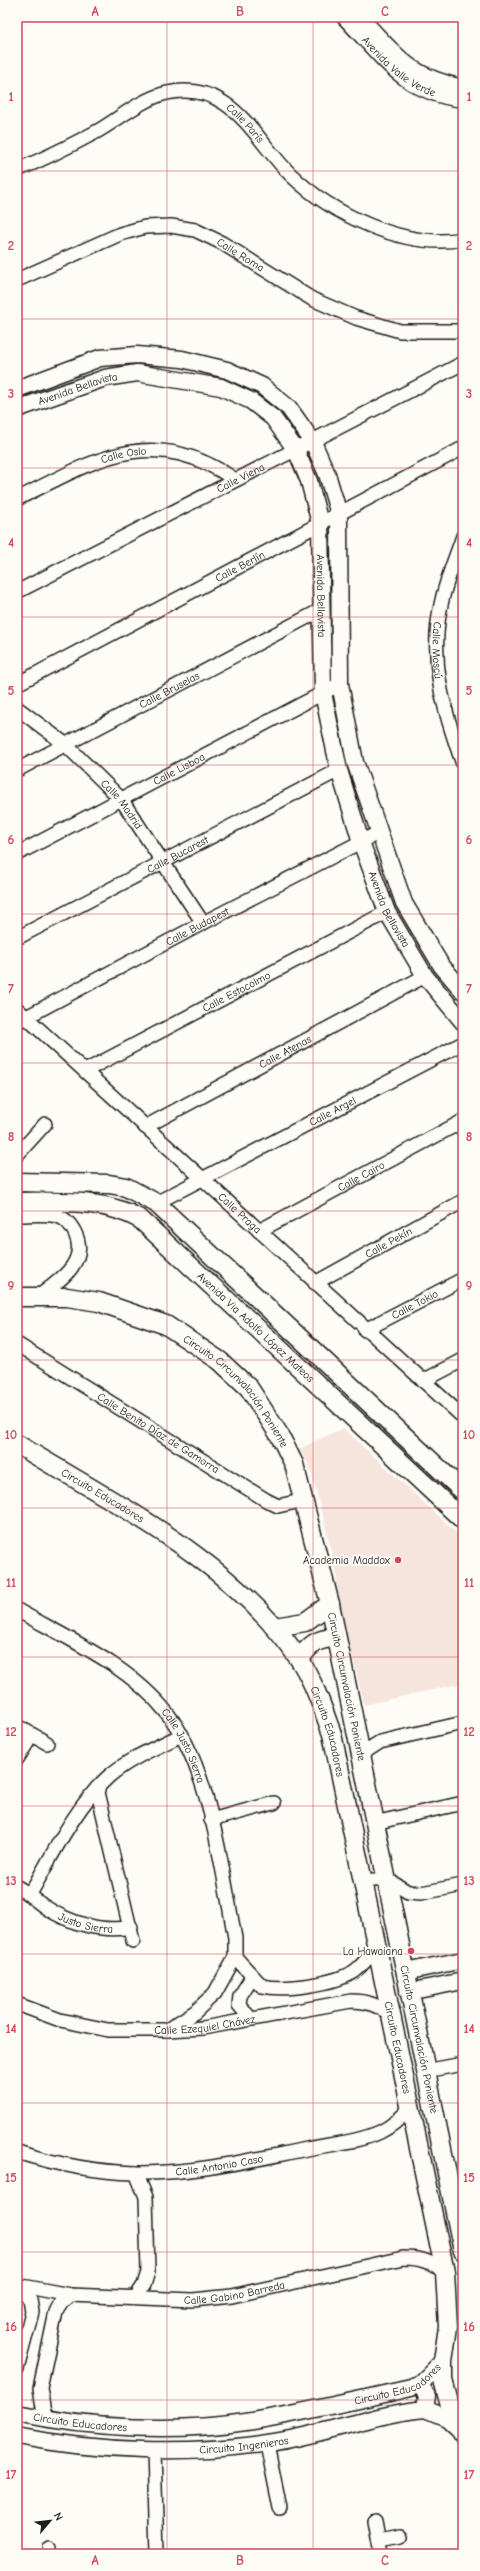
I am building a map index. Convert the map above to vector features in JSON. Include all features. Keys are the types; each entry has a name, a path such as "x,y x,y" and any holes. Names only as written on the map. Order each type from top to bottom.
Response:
{"main road":[{"name":"Avenida Via Adolfo López Mateos","path":"17,1182 109,1184 126,1187 156,1203 463,1491"},
{"name":"Avenida Via Adolfo López Mateos","path":"17,1202 100,1204 122,1209 140,1219 463,1520"},
{"name":"Circuito Circunvalación Poniente","path":"17,1297 39,1296 99,1302 137,1313 166,1325 220,1361 249,1388 263,1407 294,1464 305,1500 330,1604 408,1992 463,2250"},
{"name":"Circuito Educadores","path":"17,1444 185,1548 230,1582 275,1627 300,1660 319,1699 332,1734 456,2324 443,2361"},
{"path":"275,1627 305,1622 330,1604"},
{"path":"300,1660 305,1650 314,1642 326,1638 336,1638"},
{"path":"443,2361 446,2394 462,2433"}],"street":[{"name":"Avenida Valle Verde","path":"345,17 397,73 435,93 463,99"},
{"name":"Avenida Valle Verde","path":"359,17 390,51 406,65 423,76 463,88"},
{"name":"Calle París","path":"17,170 96,131 146,101 168,93 191,92 216,98 238,112 291,175 312,192 359,220 412,239 433,242 463,239"},
{"name":"Calle Roma","path":"17,280 120,234 145,227 171,226 195,230 222,243 312,299 356,318 400,330 463,330"},
{"name":"Avenida Bellavista","path":"17,389 100,358 137,355 182,359 227,370 262,386 289,408 313,442 327,474 339,514 340,684 355,762 378,833 404,903 441,965 463,991"},
{"name":"Calle Viena","path":"17,592 234,479 313,442 463,363"},
{"name":"Avenida Bellavista","path":"17,409 105,378 138,373 221,387 251,401 273,418 296,450 309,480 320,523 323,693 339,770 361,842 387,912 425,976 463,1022"},
{"name":"Calle Berlín","path":"17,684 463,448"},
{"name":"Calle Oslo","path":"17,498 96,459 121,452 154,450 182,455 211,464 234,479"},
{"name":"Calle Moscú","path":"463,536 442,599 437,648 438,682 446,716 463,764"},
{"name":"Calle Bruselas","path":"17,770 322,610"},
{"name":"Calle Lisboa","path":"17,854 340,684"},
{"name":"Calle Madrid","path":"17,708 65,744 121,800 165,862 203,923"},
{"name":"Calle Bucarest","path":"17,938 339,770"},
{"name":"Calle Budapest","path":"20,1016 378,833"},
{"name":"Calle Estocolmo","path":"85,1072 387,912"},
{"name":"Calle Atenas","path":"145,1127 425,976"},
{"name":"Calle Praga","path":"20,1016 85,1072 463,1417"},
{"name":"Calle Argel","path":"156,1203 463,1043"},
{"name":"Calle Cairo","path":"259,1232 463,1121"},
{"path":"17,1155 45,1124"},
{"name":"Calle Pekín","path":"315,1283 463,1201"},
{"path":"17,1215 56,1216 69,1222 77,1237 78,1255 71,1269 39,1296"},
{"name":"Calle Tokio","path":"366,1330 463,1279"},
{"name":"Calle Benito Díaz de Gamorra","path":"17,1344 266,1500 278,1506 305,1500"},
{"path":"423,1381 463,1360"},
{"name":"Calle Justo Sierra","path":"17,1610 106,1660 140,1686 167,1712 182,1735 193,1759 211,1820 235,1938 235,1957 223,1980 207,2003 167,2030"},
{"path":"360,1755 380,1742 463,1723"},
{"path":"17,1726 47,1744"},
{"path":"17,1758 32,1735"},
{"path":"30,1894 63,1836 97,1788 123,1766 182,1735"},
{"name":"Justo Sierra","path":"17,1887 30,1894 44,1906 61,1916 99,1928 113,1930 131,1927 97,1788"},
{"path":"211,1820 274,1803"},
{"path":"374,1822 463,1803"},
{"path":"362,1881 386,1879 408,1892 421,1893 463,1885"},
{"path":"131,1927 133,1942"},
{"path":"235,1957 262,1986 276,1989 290,1989 340,1978 354,1972 365,1963 376,1948"},
{"path":"405,1972 463,1960"},
{"path":"251,2019 239,2005 240,1996 252,1977"},
{"path":"408,1992 463,1980"},
{"name":"Calle Ezequiel Chávez","path":"17,2004 60,2020 108,2030 167,2030 203,2028 351,2001 367,2001 378,2005 390,2014"},
{"path":"425,2071 463,2064"},
{"name":"Calle Antonio Caso","path":"17,2152 43,2160 87,2168 136,2173 186,2170 243,2161 369,2136 399,2120 411,2107"},
{"path":"136,2173 146,2197 148,2272 144,2285 136,2297"},
{"name":"Calle Gabino Barreda","path":"19,2286 70,2295 193,2300 232,2296 403,2258 418,2258 433,2263 445,2272"},
{"path":"17,2369 32,2312 30,2300 19,2286"},
{"path":"45,2419 40,2388 56,2312 61,2302 70,2295"},
{"name":"Circuito Educadores","path":"17,2413 45,2419 112,2426 179,2427 252,2421 321,2408 420,2384 443,2361"},
{"path":"420,2384 427,2396 425,2409 448,2418 462,2433"},
{"name":"Circuito Ingenieros","path":"17,2436 49,2442 154,2451 268,2444 425,2409"},
{"path":"268,2444 280,2508"},
{"path":"154,2451 157,2554"},
{"path":"375,2521 381,2554"},
{"path":"379,2540 401,2536"}],"shaded area":[{"name":"Academia Maddox","path":"343,1428 463,1539 463,1683 364,1705 352,1653 346,1654 331,1582 338,1580 320,1504 309,1466 299,1449"}],"place":[{"name":"Academia Maddox","path":"398,1560"},
{"name":"La Hawaiana","path":"411,1951"}]}
